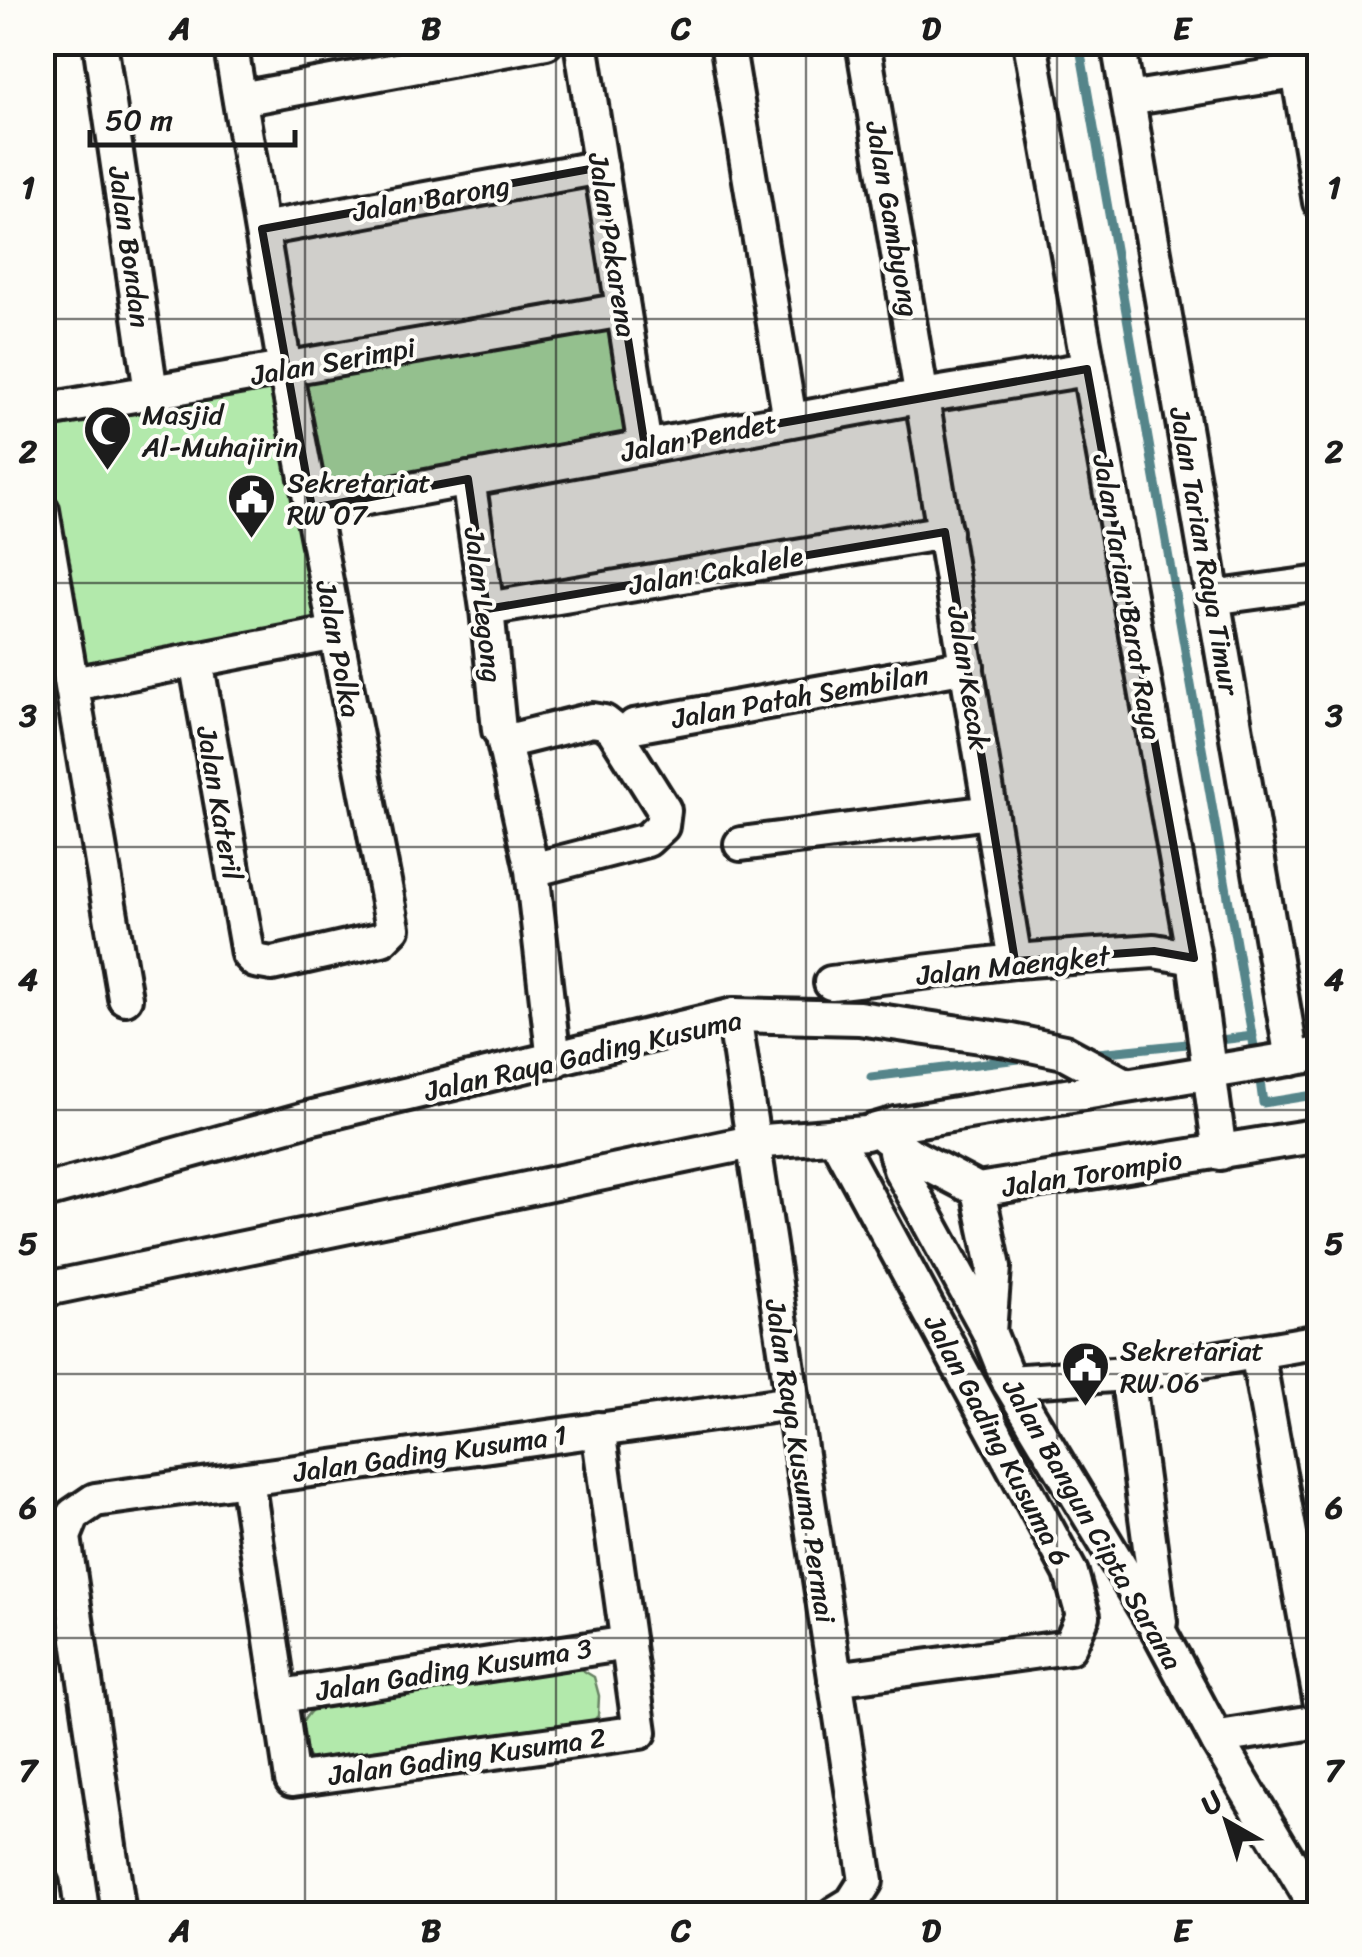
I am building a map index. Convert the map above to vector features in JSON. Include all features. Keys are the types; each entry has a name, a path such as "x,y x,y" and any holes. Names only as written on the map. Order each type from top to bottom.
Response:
{"street":[{"name":"Jalan Bondan","path":"100,42 151,392"},
{"name":"Jalan Polka","path":"230,42 285,369 393,928 374,942 272,964 256,962 244,945"},
{"path":"240,99 546,42"},
{"name":"Jalan Pakarena","path":"580,42 645,447"},
{"path":"727,42 790,420"},
{"name":"Jalan Gambyong","path":"862,42 923,396"},
{"name":"Jalan Tarian Barat Raya","path":"1030,42 1194,958 1220,1153"},
{"name":"Jalan Tarian Raya Timur","path":"1118,42 1212,598 1296,1058"},
{"path":"1128,99 1304,61 1320,202"},
{"name":"Jalan Barong","path":"262,229 601,168"},
{"name":"Jalan Serimpi","path":"42,412 623,310"},
{"name":"Jalan Pendet","path":"312,508 1086,369"},
{"name":"Jalan Kecak","path":"923,396 1015,960"},
{"name":"Jalan Legong","path":"468,479 502,736 532,870 554,1061"},
{"path":"42,510 125,998"},
{"name":"Jalan Cakalele","path":"487,609 946,532"},
{"path":"1212,598 1320,582"},
{"path":"72,684 336,633"},
{"name":"Jalan Kateril","path":"196,660 244,945"},
{"name":"Jalan Patah Sembilan","path":"634,726 967,666"},
{"path":"502,736 592,720 604,722 613,729 664,810 662,826 647,840 532,870"},
{"path":"741,844 990,812"},
{"name":"Jalan Maengket","path":"831,984 1015,960 1154,952 1194,958"},
{"name":"Jalan Raya Gading Kusuma","path":"42,1192 309,1118 734,1015 859,1018 1007,1040 1077,1058 1126,1085"},
{"name":"Jalan Raya Kusuma Permai","path":"734,1015 866,1881 843,1909"},
{"path":"42,1290 752,1142 890,1133 958,1116 1126,1085 1210,1056 1296,1058"},
{"name":"Jalan Torompio","path":"890,1133 978,1190 1320,1135"},
{"name":"Jalan Bangun Cipta Sarana","path":"890,1133 900,1170 989,1332 1009,1382 1161,1635 1218,1742 1306,1869 1320,1913"},
{"name":"Jalan Gading Kusuma 6","path":"834,1135 1071,1573 1083,1616 1069,1647 835,1680"},
{"path":"978,1190 994,1267 989,1332"},
{"path":"1009,1382 1127,1374 1320,1341"},
{"path":"1257,1352 1320,1699"},
{"path":"1127,1374 1161,1635"},
{"name":"Jalan Gading Kusuma 1","path":"119,1914 64,1536 73,1515 95,1500 792,1403"},
{"name":"Jalan Gading Kusuma 2","path":"246,1479 292,1780 640,1732 598,1429"},
{"name":"Jalan Gading Kusuma 3","path":"281,1696 628,1642"},
{"path":"1218,1742 1226,1736 1320,1721"},
{"path":"42,1884 46,1914"}],"highlighted area":[{"path":"601,167 645,447 1087,369 1194,958 1154,951 1015,961 945,532 487,609 468,479 312,508 262,229"}],"green space":[{"path":"614,326 633,439 301,496 322,628 78,670 43,455 42,423"},
{"path":"579,1668 594,1677 599,1696 598,1716 586,1728 321,1766 301,1746 299,1731 315,1707"}],"waterway":[{"path":"1079,42 1256,1058"},
{"path":"1212,1041 1253,1036"},
{"path":"1088,1054 1197,1043"},
{"path":"871,1077 1027,1058"},
{"path":"1259,1073 1263,1103 1320,1094"}],"place":[{"name":"Masjid Al-Muhajirin","path":"107,472"},
{"name":"Sekretariat RW 07","path":"252,540"},
{"name":"Sekretariat RW 06","path":"1085,1408"}]}
